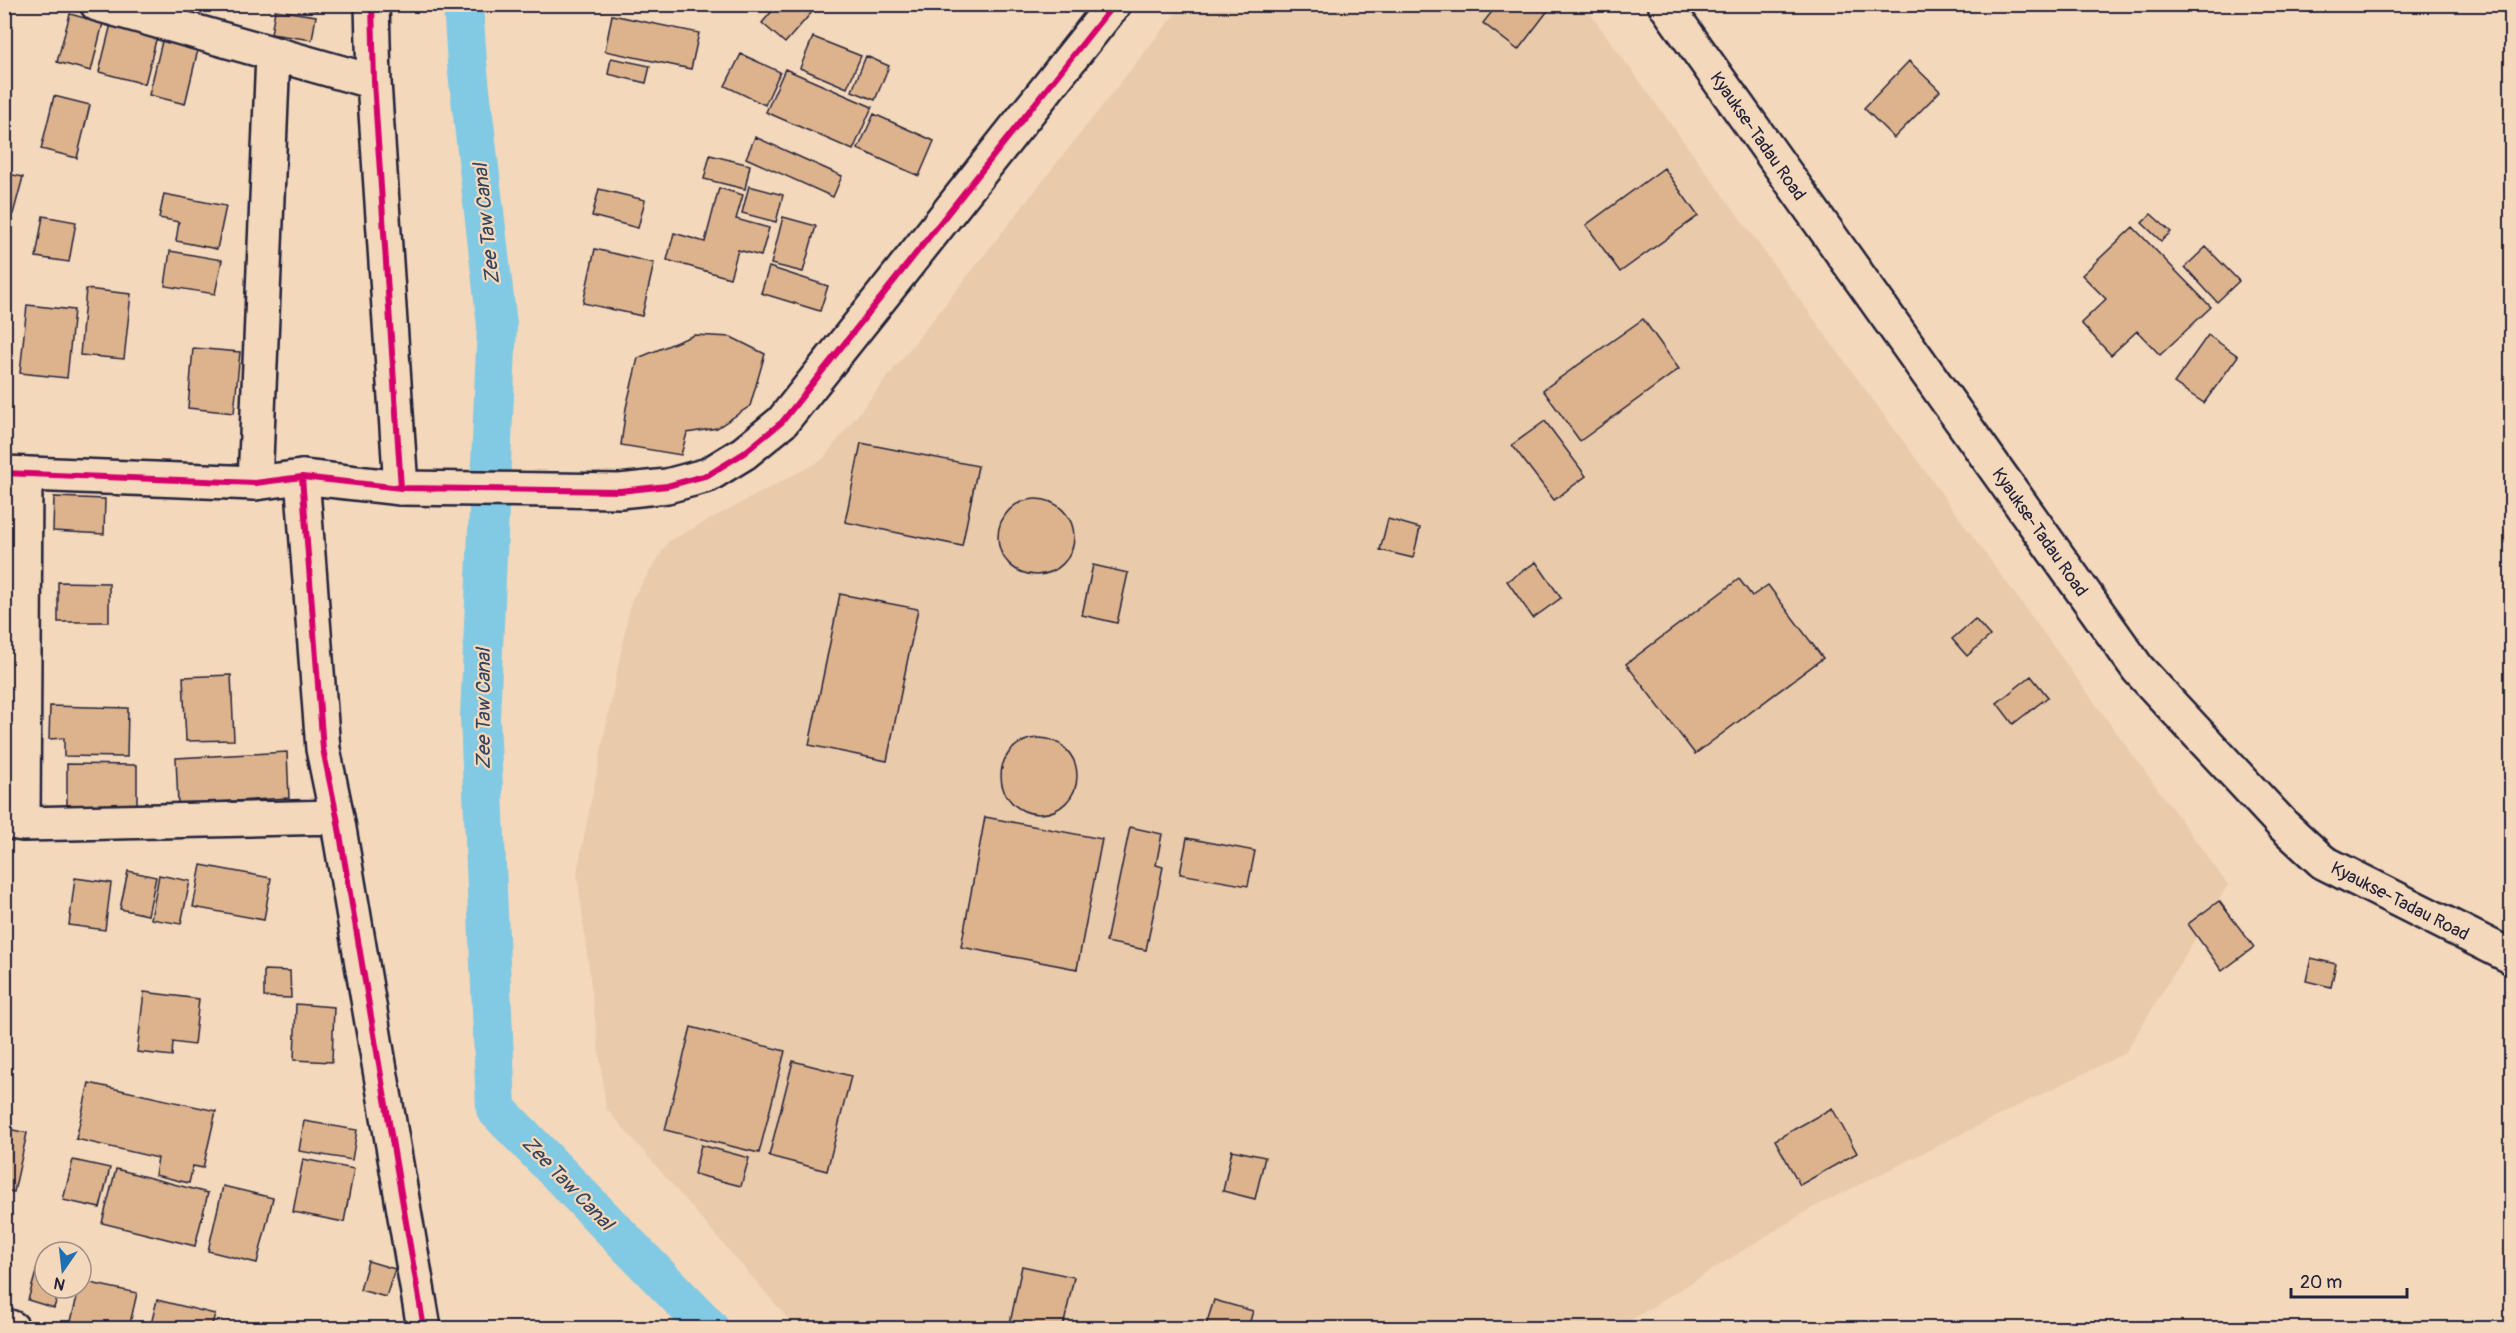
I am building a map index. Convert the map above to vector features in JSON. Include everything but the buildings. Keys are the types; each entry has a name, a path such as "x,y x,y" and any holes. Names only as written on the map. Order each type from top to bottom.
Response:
{"street":[{"path":"98,4 374,82"},
{"path":"372,4 374,82 401,488"},
{"path":"337,817 14,822 15,474 255,483 302,477 401,488 583,492 667,486 708,475 744,453 783,422 1114,4"},
{"name":"Kyaukse-Tadau Road","path":"1665,4 2138,669 2283,825 2323,862 2511,957"},
{"path":"255,483 273,55"},
{"path":"302,477 323,749 337,817 424,1329"},
{"path":"4,1325 12,1329"}],"shaded area":[{"path":"1583,4 2228,885 2125,1053 1810,1209 1618,1328 796,1328 606,1108 577,872 631,601 669,541 822,460 1182,5"}],"waterway":[{"name":"Zee Taw Canal","path":"463,4 467,63 497,325 480,717 496,1109 709,1328"}],"cycle path":[{"path":"372,4 374,82 401,488"},
{"path":"4,473 255,483 302,477 401,488 620,491 667,486 708,475 744,453 782,422 1114,4"},
{"path":"302,477 323,749 337,817 424,1328"}]}
